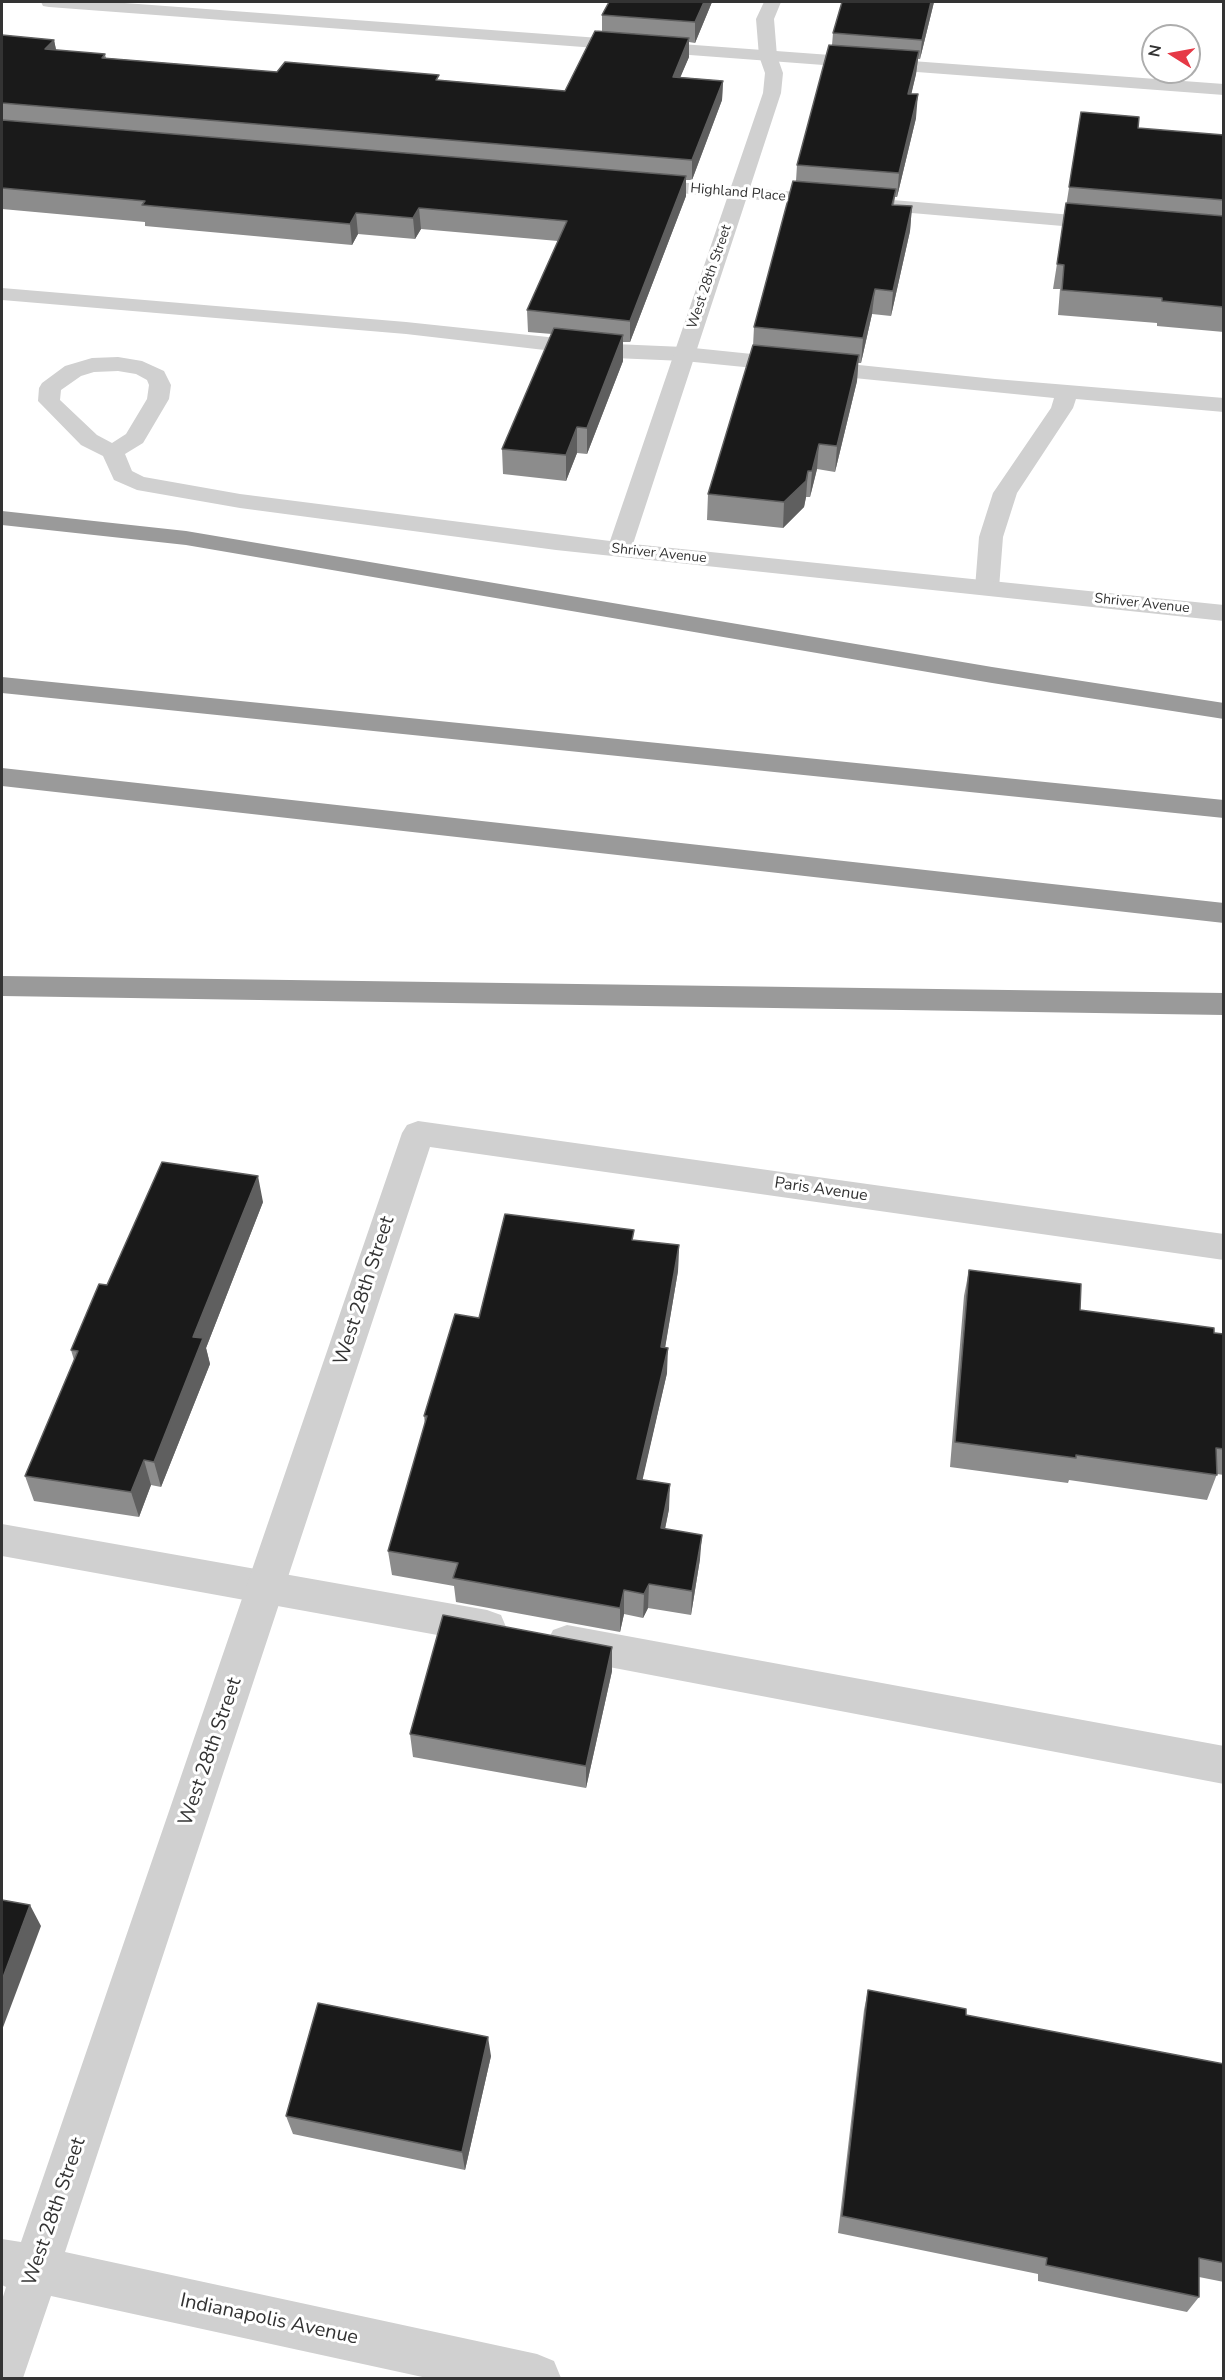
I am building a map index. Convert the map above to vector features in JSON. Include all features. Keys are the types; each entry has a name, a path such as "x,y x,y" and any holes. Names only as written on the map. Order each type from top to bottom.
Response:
{"highway":[{"path":"2,518 186,538 1003,677 1224,711"},
{"path":"2,685 1224,809"},
{"path":"2,777 1224,913"},
{"path":"2,986 1224,1004"}],"street":[{"path":"49,2 1224,90"},
{"name":"West 28th Street","path":"619,550 772,93 774,73 768,56 765,19 772,2"},
{"name":"Highland Place","path":"616,183 1131,226"},
{"path":"2,294 406,328 614,351 684,354 1066,392 1224,405"},
{"path":"118,364 142,368 156,376 160,385 158,399 135,438 113,452 89,440 49,401 50,388 73,370 92,365 118,364"},
{"path":"987,588 991,537 1005,493 1062,408 1066,392"},
{"name":"Shriver Avenue","path":"113,452 122,475 137,483 252,503 619,550 1224,613"},
{"name":"West 28th Street","path":"2,2370 19,2266 266,1587 418,1133"},
{"name":"Paris Avenue","path":"418,1133 1224,1247"},
{"path":"2,1540 525,1634 1224,1765"},
{"name":"Indianapolis Avenue","path":"19,2266 537,2379"}],"building":[{"path":"609,2 704,2 695,22 602,15"},
{"path":"842,2 931,2 922,40 833,33"},
{"path":"595,31 689,38 673,77 723,81 692,160 2,103 2,35 54,40 45,49 105,54 102,58 277,72 285,62 439,75 436,80 565,91"},
{"path":"829,45 919,51 908,94 918,94 899,173 797,165"},
{"path":"1081,112 1139,117 1138,128 1224,135 1224,200 1069,187"},
{"path":"2,120 686,176 630,321 527,310 567,221 419,208 413,218 356,213 350,224 142,205 145,201 2,188"},
{"path":"793,181 896,189 892,205 912,206 893,291 875,289 863,338 754,327"},
{"path":"1066,203 1224,216 1224,307 1162,301 1162,298 1062,290 1064,265 1057,264"},
{"path":"554,328 623,335 587,428 577,427 566,455 502,449"},
{"path":"753,345 859,355 837,446 819,444 812,471 808,471 806,481 784,502 708,494"},
{"path":"162,1162 258,1176 193,1337 203,1338 154,1462 144,1460 131,1492 25,1476 78,1351 71,1350 99,1284 107,1285"},
{"path":"505,1214 634,1230 632,1240 679,1245 661,1347 668,1348 637,1479 670,1484 661,1528 702,1535 692,1591 649,1584 644,1594 624,1590 620,1608 453,1578 458,1563 388,1551 427,1416 424,1416 455,1314 479,1318"},
{"path":"969,1270 1081,1284 1080,1310 1214,1328 1214,1333 1224,1334 1224,1449 1216,1448 1217,1475 1076,1455 1076,1458 955,1442"},
{"path":"443,1615 612,1647 586,1766 410,1734"},
{"path":"2,1900 30,1905 2,1980"},
{"path":"868,1990 966,2009 966,2015 1224,2064 1224,2263 1199,2258 1199,2297 1046,2265 1047,2258 842,2216"},
{"path":"318,2003 488,2037 462,2152 286,2116"}]}
